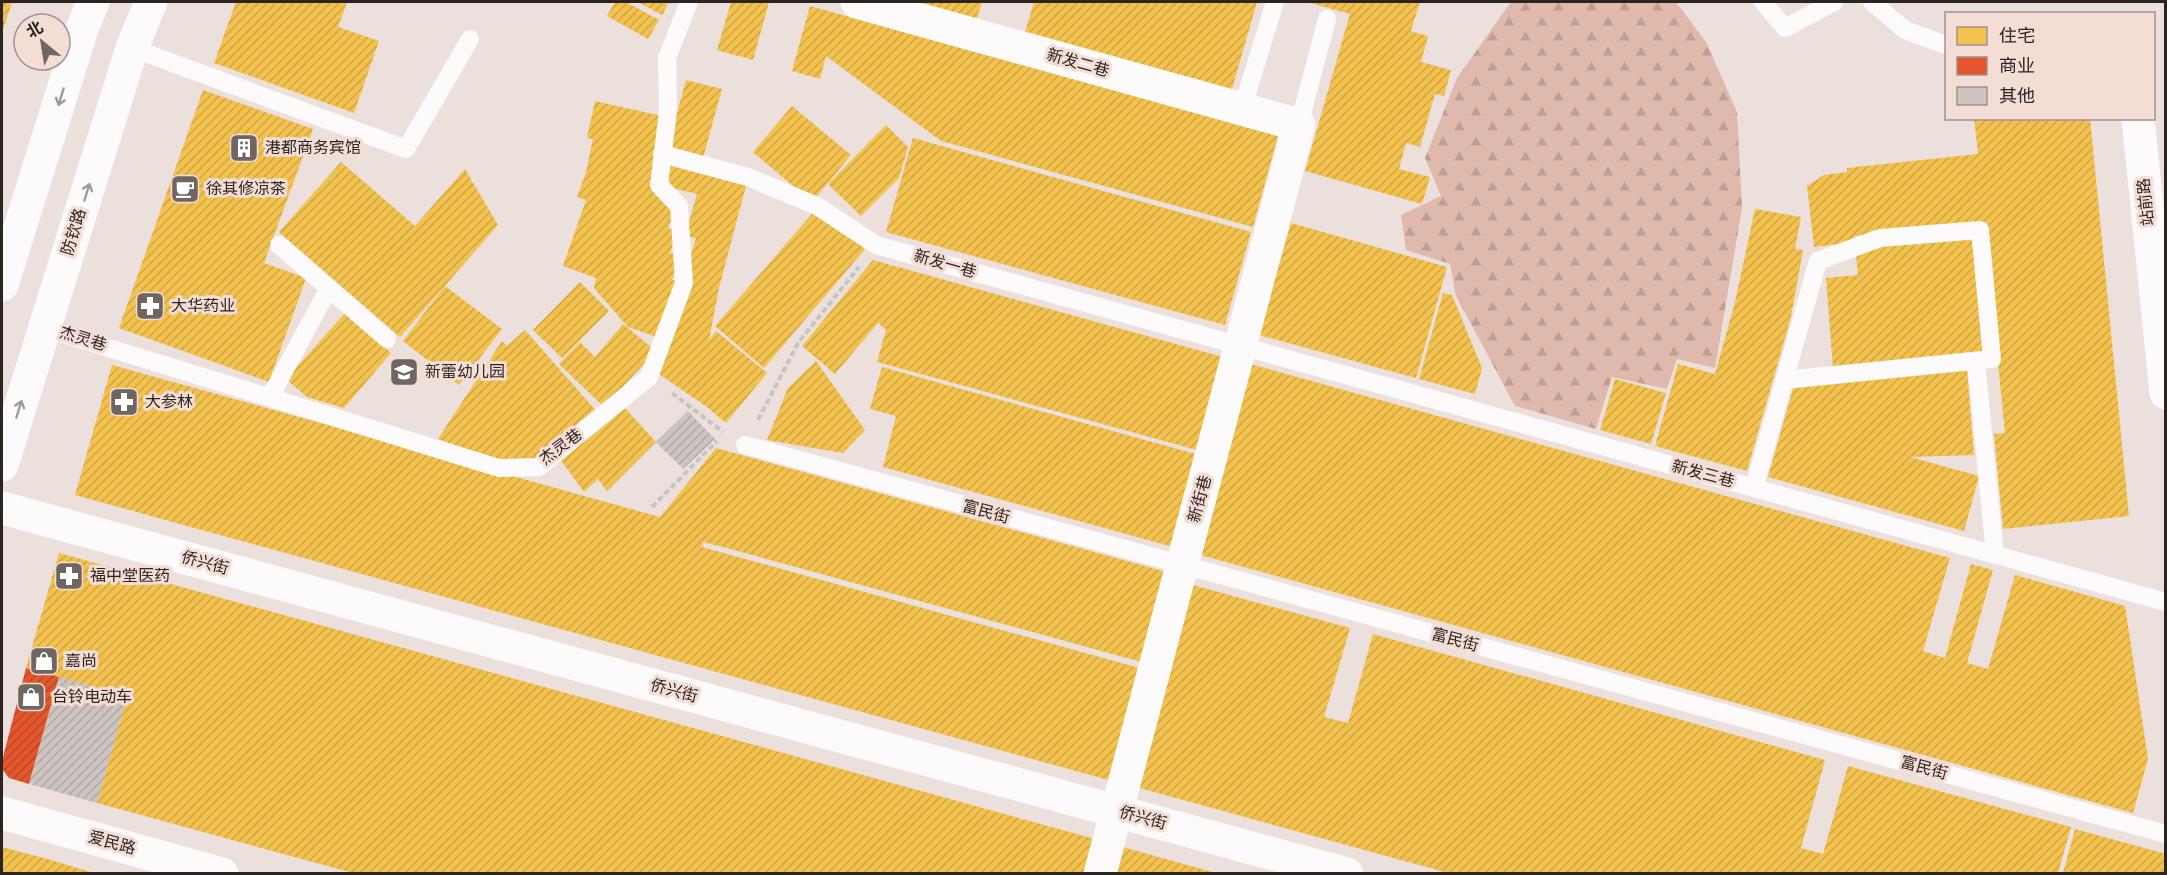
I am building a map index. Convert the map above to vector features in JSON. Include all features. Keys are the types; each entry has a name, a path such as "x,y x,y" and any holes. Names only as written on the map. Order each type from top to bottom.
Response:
{"street":[{"path":"2,284 82,29 93,2"},
{"name":"防钦路","path":"2,465 132,48 151,2"},
{"name":"新发二巷","path":"857,2 1299,125"},
{"name":"站前路","path":"2138,120 2166,393"},
{"name":"新街巷","path":"1100,873 1299,125"},
{"name":"侨兴街","path":"2,508 1347,873"},
{"name":"爱民路","path":"2,813 222,873"}],"lane":[{"path":"649,377 684,284 679,206 659,185 668,111 667,58 689,2"},
{"path":"1242,109 1275,2"},
{"path":"1763,2 1785,28 1834,2"},
{"path":"1872,2 1905,30 1945,44"},
{"path":"1299,125 1327,19"},
{"path":"132,48 406,149 470,39"},
{"name":"新发一巷","path":"662,154 748,177 817,206 876,245 1240,346"},
{"path":"1754,488 1818,261 1880,238 1980,230 1992,359 1785,380"},
{"path":"279,245 387,339"},
{"path":"270,397 329,288"},
{"name":"杰灵巷","path":"44,328 499,468 538,467 649,377"},
{"name":"新发三巷","path":"1240,346 2166,602"},
{"path":"1976,362 1995,554"},
{"name":"富民街","path":"745,445 2166,834"}],"path":[{"path":"745,445 798,343 876,245"},
{"path":"649,377 725,433 652,507"}],"green space":[{"path":"1511,2 1676,2 1706,42 1737,112 1742,208 1715,368 1677,359 1667,389 1612,377 1596,429 1515,406 1456,296 1450,264 1406,250 1401,215 1441,196 1425,158 1457,78"}],"building: 住宅":[{"path":"2,2 12,2 2,33"},
{"path":"236,2 347,2 338,27 379,41 354,113 214,63"},
{"path":"615,2 626,2 659,20 648,39 607,16"},
{"path":"638,2 669,2 662,15"},
{"path":"731,2 769,2 753,60 717,50"},
{"path":"917,2 982,2 977,19"},
{"path":"1034,2 1257,2 1232,89 1025,32"},
{"path":"1307,2 1420,2 1411,31 1428,36 1421,62 1451,70 1444,96 1435,94 1420,147 1406,143 1399,169 1430,177 1422,204 1305,171 1350,14"},
{"path":"810,6 1278,136 1253,227 941,141 826,56 820,79 792,71"},
{"path":"686,80 722,89 703,158 667,149"},
{"path":"203,90 313,129 264,263 306,278 269,382 119,328"},
{"path":"595,101 666,117 650,186 676,207 668,228 678,232 670,253 681,256 672,280 679,282 660,338 628,327 594,288 596,278 563,266 586,200 577,197 586,172 593,139 587,138"},
{"path":"792,106 851,155 812,202 753,152"},
{"path":"1974,120 2090,120 2129,516 2003,529 1994,434 2005,433 1984,222 1855,236 1855,242 1814,247 1807,186 1824,175 1847,172 1847,168 1978,154"},
{"path":"886,125 908,147 899,178 861,216 828,184"},
{"path":"913,138 1251,232 1225,325 886,232"},
{"path":"341,162 415,226 465,169 498,225 400,337 279,232"},
{"path":"670,162 747,182 719,288 709,340 716,331 767,373 726,423 656,372 696,238 685,236 697,194 664,186"},
{"path":"817,208 865,249 764,368 715,326"},
{"path":"1755,209 1801,217 1795,249 1803,250 1791,317 1747,471 1655,446 1678,364 1715,374 1735,302"},
{"path":"1291,223 1447,267 1416,378 1259,335"},
{"path":"1976,237 1986,356 1833,369 1826,278 1858,275 1856,255 1882,245"},
{"path":"873,260 1230,359 1204,452 877,362 886,330 878,323 835,374 802,346"},
{"path":"580,282 609,311 562,358 533,330"},
{"path":"445,286 502,329 459,385 403,341"},
{"path":"1443,293 1452,295 1482,368 1475,394 1419,379"},
{"path":"345,313 391,353 344,408 307,397 286,379"},
{"path":"623,324 656,351 604,407 559,364 580,342 595,357"},
{"path":"525,330 598,413 536,463 498,460 438,439 502,341 507,346"},
{"path":"816,361 865,430 843,453 767,440 788,388"},
{"path":"1250,364 1950,558 1923,651 1945,658 1971,564 1993,570 1967,663 1988,669 2015,575 2125,606 2148,759 2133,813 1197,554"},
{"path":"112,365 660,517 716,448 1170,573 1145,663 703,542 702,547 1143,669 1112,781 75,495"},
{"path":"882,367 1203,456 1177,548 883,467 896,416 870,409"},
{"path":"1967,369 1974,455 1910,457 1979,476 1964,531 1768,477 1794,385"},
{"path":"1615,379 1666,393 1651,444 1600,430"},
{"path":"623,406 656,442 607,491 598,479 584,492 560,459 608,422"},
{"path":"59,553 1095,839 1085,873 353,873 97,803 127,696 26,668"},
{"path":"1193,585 1350,628 1324,717 1348,723 1373,634 1825,760 1801,848 1823,854 1848,766 2071,827 2058,873 1448,873 1136,787"},
{"path":"2075,829 2166,854 2166,873 2063,873"},
{"path":"1119,846 1216,873 1111,873"},
{"path":"2,847 51,860 94,873 2,873"}],"building: 商业":[{"path":"26,668 59,677 29,784 9,778 2,769 2,761"}],"building: 其他":[{"path":"688,411 715,439 683,469 656,442"},
{"path":"59,677 127,696 97,803 29,784"}],"place":[{"name":"港都商务宾馆","path":"244,148"},
{"name":"徐其修凉茶","path":"185,189"},
{"name":"大华药业","path":"150,306"},
{"name":"新蕾幼儿园","path":"404,372"},
{"name":"大参林","path":"124,402"},
{"name":"福中堂医药","path":"69,576"},
{"name":"嘉尚","path":"44,661"},
{"name":"台铃电动车","path":"31,697"}]}
